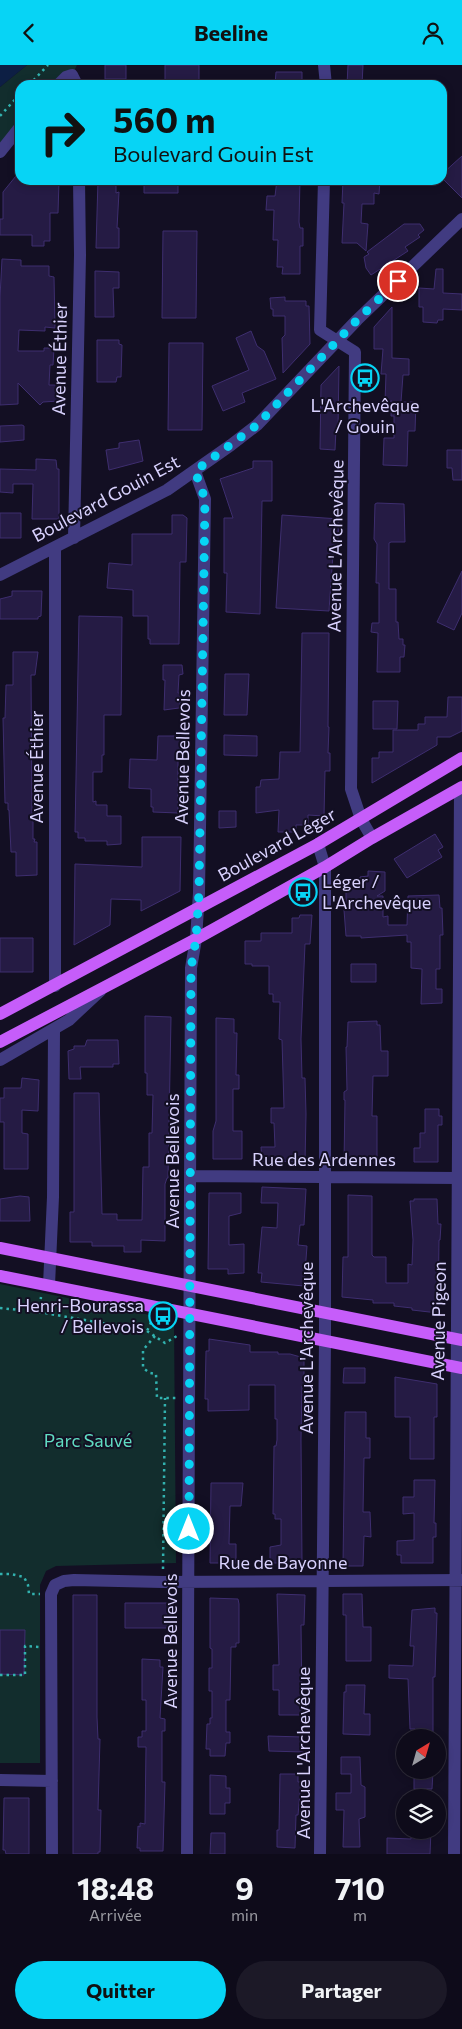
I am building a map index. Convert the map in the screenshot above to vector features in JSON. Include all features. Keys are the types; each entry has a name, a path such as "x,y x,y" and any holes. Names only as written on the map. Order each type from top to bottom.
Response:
{"main road":[{"name":"Boulevard Léger","path":"0,1014 318,844 462,758"},
{"path":"0,1042 109,983 196,939 461,788"},
{"path":"0,1248 460,1340"},
{"path":"0,1276 459,1368"}],"street":[{"path":"324,65 326,80"},
{"path":"63,80 66,77 75,80"},
{"path":"0,152 15,133"},
{"name":"Avenue Éthier","path":"74,538 80,255 79,185"},
{"name":"Avenue L'Archevêque","path":"324,185 320,330 355,352 351,789 361,819 372,838"},
{"name":"Boulevard Gouin Est","path":"0,575 159,495 257,425 357,320 462,219"},
{"name":"Avenue Bellevois","path":"187,1854 191,968 196,939 198,907 205,499 195,471"},
{"name":"Avenue Éthier","path":"55,548 55,985"},
{"name":"Avenue Pigeon","path":"454,1854 459,1580 460,1340 457,1178 460,1101 461,788"},
{"name":"Avenue L'Archevêque","path":"318,844 325,867 326,1177 320,1854"},
{"path":"0,1060 54,1031 69,1020 109,983"},
{"path":"49,1285 53,1197 54,1031"},
{"name":"Rue des Ardennes","path":"191,1176 457,1178"},
{"name":"Rue de Bayonne","path":"51,1594 55,1585 64,1581 459,1580"},
{"path":"51,1594 52,1854"},
{"path":"0,1781 52,1781"}],"path":[{"path":"34,80 48,65"},
{"path":"0,116 15,100"},
{"path":"147,1331 158,1307"},
{"path":"0,1308 39,1312 147,1331 165,1343 190,1327"},
{"path":"155,1336 143,1350 143,1368 150,1373 156,1374 157,1398 190,1399"},
{"path":"163,1582 165,1398"},
{"path":"0,1574 24,1577 28,1585 29,1594 51,1594"},
{"path":"0,1675 25,1675 25,1647 51,1647"}],"green space":[{"path":"27,65 77,65 68,80 15,80 15,138 0,154 0,87"},
{"name":"Parc Sauvé","path":"0,1284 174,1320 176,1563 56,1566 46,1571 40,1585 40,1763 0,1763"}],"water":[{"path":"0,65 27,65 0,87"}],"building":[{"path":"105,65 126,65 126,79 105,79"},
{"path":"165,65 199,65 199,80 165,80"},
{"path":"348,65 363,65 362,80 347,80"},
{"path":"276,72 302,72 302,80 275,80"},
{"path":"462,156 462,198 447,183 447,170"},
{"path":"15,177 15,185 59,185 58,213 50,213 50,241 44,241 44,246 32,246 32,235 0,235 0,219 3,219 3,192"},
{"path":"98,185 116,185 116,193 119,192 117,228 119,228 119,248 96,248"},
{"path":"144,185 178,185 178,193 144,193"},
{"path":"276,185 300,185 299,222 300,228 303,228 303,246 300,246 300,274 282,274 283,267 277,267 278,240 273,240 274,210 266,210 267,196 275,196"},
{"path":"343,185 380,185 379,194 374,193 374,204 362,204 361,223 368,224 366,251 357,243 342,243 344,203 342,203"},
{"path":"404,224 420,224 424,230 418,235 420,237 405,247 408,251 371,275 366,268 364,257 369,254 367,252"},
{"path":"163,231 197,231 196,318 162,318"},
{"path":"2,259 21,260 21,266 49,266 49,276 54,277 55,328 45,327 45,331 19,330 18,351 44,351 44,348 54,348 53,365 50,365 49,385 60,385 59,401 43,402 40,405 18,383 18,404 0,405"},
{"path":"436,269 443,269 443,293 462,294 462,310 443,309 443,320 438,320 437,323 423,322 423,307 419,307 419,288 434,289"},
{"path":"95,271 119,272 119,288 113,288 114,317 95,317"},
{"path":"285,297 285,301 306,301 306,306 309,306 310,344 283,373 282,338 285,335 285,316 273,316 270,298"},
{"path":"392,307 392,358 409,359 409,375 403,375 401,402 416,402 415,431 408,431 407,466 383,465 384,438 394,438 394,416 391,416 392,401 385,402 386,374 381,374 383,349 374,349 374,327"},
{"path":"251,331 257,346 264,351 276,379 242,393 245,402 223,411 212,386 249,370 236,338"},
{"path":"97,340 119,340 119,344 122,345 121,377 117,377 116,382 97,382"},
{"path":"169,343 203,343 202,430 168,430"},
{"path":"339,366 338,429 336,429 335,450 320,449 321,385"},
{"path":"0,426 24,426 24,440 0,442"},
{"path":"139,440 143,461 109,470 106,450 119,448 119,443"},
{"path":"447,450 462,450 462,480 453,480 452,468 447,468"},
{"path":"36,459 56,460 57,469 59,469 59,519 32,519 33,484 13,484 13,493 0,492 0,469 36,470"},
{"path":"253,461 272,461 272,501 262,501 260,614 226,612 227,573 224,573 224,518 233,518 220,479 253,468"},
{"path":"375,504 404,504 405,542 389,543 389,589 396,589 396,622 398,622 399,639 403,639 403,645 405,645 404,657 400,657 400,672 377,672 378,633 371,632 372,623 379,623 379,583 376,583 377,544 374,539"},
{"path":"0,513 21,513 21,538 0,538"},
{"path":"172,515 183,515 187,518 186,562 180,562 179,644 150,644 150,639 148,639 148,616 133,616 133,590 107,588 109,563 132,565 132,534 172,534"},
{"path":"282,515 339,519 337,554 333,554 329,611 276,608"},
{"path":"462,571 462,613 454,630 437,622"},
{"path":"12,591 42,591 41,616 38,619 0,619 0,599 12,596"},
{"path":"79,616 122,617 121,715 104,715 102,772 93,772 93,802 96,801 96,805 107,805 107,816 121,816 121,844 107,845 107,841 85,841 85,838 78,838 78,832 75,832"},
{"path":"302,633 329,633 328,753 330,753 330,771 325,771 324,816 308,815 308,825 296,825 296,832 278,832 279,810 256,813 256,787 260,787 261,780 279,779 280,752 300,752"},
{"path":"13,652 38,652 35,675 31,675 32,814 33,839 35,839 34,842 37,842 37,875 16,876 16,852 11,852 9,810 8,803 5,803 3,718 5,718 6,685 13,685"},
{"path":"163,665 182,665 183,674 179,675 178,693 182,693 179,708 164,710 165,680 163,680"},
{"path":"225,674 249,674 247,715 224,715"},
{"path":"448,697 462,697 462,731 450,737 437,737 437,745 372,783 372,758 379,758 379,752 393,752 393,730 418,730 418,724 425,724 425,717 447,717"},
{"path":"373,701 398,701 397,729 373,729"},
{"path":"224,735 257,736 257,756 224,755"},
{"path":"158,736 181,736 181,753 178,753 178,813 153,812 153,807 151,807 151,789 129,788 130,759 157,760"},
{"path":"219,811 236,811 236,827 219,828"},
{"path":"435,834 443,847 438,850 442,857 407,878 394,859"},
{"path":"142,837 181,837 180,891 141,911 141,900 111,899 110,925 74,945 75,864 142,867"},
{"path":"368,871 385,872 385,891 377,896 383,896 383,917 388,916 388,925 407,925 408,896 439,895 440,908 442,908 443,935 440,935 440,969 436,969 436,989 442,989 442,1003 421,1004 422,969 411,968 411,942 407,942 407,935 361,938 361,936 346,936 344,910 346,910 346,882 360,882 360,877 368,876"},
{"path":"300,915 312,915 310,944 305,944 301,1039 302,1078 305,1078 305,1162 262,1161 261,1147 275,1147 274,1123 271,1123 271,1108 284,1108 282,1040 279,1039 280,1002 273,1002 273,994 269,994 269,966 245,964 245,941 261,941 261,933 292,933 292,918 299,918"},
{"path":"0,938 33,938 33,972 0,972"},
{"path":"351,964 376,964 376,982 351,982"},
{"path":"145,1016 171,1017 168,1178 165,1184 165,1241 141,1240 141,1252 124,1252 124,1246 92,1246 92,1242 70,1242 70,1212 74,1212 74,1093 99,1093 102,1214 117,1214 117,1220 142,1220 143,1167 149,1167 149,1133 152,1133 153,1095 147,1095"},
{"path":"216,1018 234,1019 234,1033 237,1033 236,1075 239,1075 239,1089 233,1089 233,1131 242,1131 242,1159 213,1159 213,1131 216,1121"},
{"path":"377,1021 377,1025 380,1025 381,1051 388,1051 388,1076 373,1076 372,1116 377,1116 377,1163 344,1163 344,1092 347,1090 346,1047 348,1022"},
{"path":"87,1040 118,1040 119,1064 113,1064 113,1067 80,1067 81,1079 69,1079 68,1051 74,1049 74,1046 85,1046"},
{"path":"22,1078 39,1080 38,1111 22,1110 22,1133 28,1134 28,1169 4,1169 4,1122 0,1122 0,1098 4,1098 4,1088 21,1088"},
{"path":"425,1109 439,1109 439,1116 442,1116 442,1125 438,1125 438,1162 414,1162 414,1148 420,1148 420,1133 425,1133"},
{"path":"262,1187 306,1189 304,1225 300,1225 298,1245 307,1246 304,1286 261,1282 262,1273 258,1273 262,1227 277,1228 278,1203 261,1203"},
{"path":"209,1193 241,1193 241,1213 229,1216 229,1245 244,1244 244,1273 228,1274 228,1269 208,1269"},
{"path":"348,1195 372,1196 372,1255 374,1257 386,1257 386,1283 408,1283 408,1264 412,1265 413,1240 410,1201 414,1201 414,1199 437,1199 438,1224 441,1224 438,1313 394,1306 394,1303 373,1303 373,1300 342,1297 343,1257 348,1257"},
{"path":"20,1196 29,1197 30,1221 0,1221 0,1199"},
{"path":"209,1339 250,1345 250,1352 278,1352 278,1354 290,1354 304,1358 301,1439 302,1563 272,1563 270,1561 270,1547 281,1545 281,1519 275,1519 275,1514 273,1514 274,1446 276,1446 277,1440 275,1385 249,1385 249,1410 208,1411 208,1399 205,1399 206,1351 209,1351"},
{"path":"344,1368 365,1368 365,1383 343,1383"},
{"path":"395,1377 437,1384 437,1417 434,1417 434,1459 410,1459 410,1417 395,1417"},
{"path":"345,1412 366,1412 366,1438 370,1438 370,1458 364,1458 363,1512 370,1512 371,1537 364,1536 363,1566 343,1566"},
{"path":"414,1480 435,1480 434,1523 436,1523 436,1537 433,1537 433,1563 401,1563 401,1555 397,1555 397,1541 414,1540 414,1513 403,1514 403,1497 414,1497"},
{"path":"211,1483 243,1483 241,1506 230,1506 229,1544 236,1544 236,1563 210,1563"},
{"path":"277,1594 305,1595 304,1625 301,1625 302,1704 305,1704 305,1715 279,1715 279,1690 273,1690 273,1665 279,1665"},
{"path":"343,1594 362,1594 363,1627 371,1627 371,1661 346,1661 346,1615 343,1615"},
{"path":"73,1595 97,1595 97,1717 98,1739 100,1739 98,1810 101,1810 100,1852 98,1854 73,1854"},
{"path":"210,1598 238,1599 239,1604 239,1643 236,1643 236,1647 231,1647 230,1700 226,1700 226,1732 230,1732 230,1743 226,1743 225,1756 210,1756 210,1749 206,1749 207,1724 210,1724 210,1718 212,1718 212,1691 209,1691 209,1668 212,1668"},
{"path":"125,1603 169,1603 168,1628 125,1628"},
{"path":"435,1608 435,1613 437,1613 435,1677 433,1677 433,1729 410,1729 408,1679 389,1678 389,1665 413,1666 414,1646 410,1646 412,1610"},
{"path":"0,1630 25,1630 24,1675 0,1674"},
{"path":"142,1659 160,1660 160,1667 163,1667 160,1718 165,1719 165,1731 162,1731 162,1782 165,1782 163,1851 140,1851 140,1848 137,1848 138,1826 140,1827 140,1823 145,1824 146,1747 138,1747 138,1737 142,1737 142,1731 146,1731 146,1700 142,1700"},
{"path":"346,1685 365,1685 364,1714 370,1714 370,1735 343,1734 344,1692 346,1692"},
{"path":"268,1736 303,1737 303,1752 269,1751"},
{"path":"341,1757 360,1757 361,1785 365,1787 365,1817 359,1819 360,1847 343,1847 344,1810 336,1810 336,1793 351,1793 351,1774 341,1774"},
{"path":"280,1774 298,1774 298,1782 301,1782 298,1815 296,1815 295,1848 277,1847"},
{"path":"210,1775 226,1776 226,1788 230,1788 230,1803 225,1803 225,1814 210,1814"},
{"path":"414,1779 433,1779 432,1789 414,1789"},
{"path":"4,1798 29,1798 29,1854 6,1854 5,1850 3,1850"},
{"path":"211,1833 225,1833 225,1854 210,1854"},
{"path":"387,1838 431,1839 430,1854 387,1854"}],"place":[{"name":"L'Archevêque / Gouin","path":"365,378"},
{"name":"Léger / L'Archevêque","path":"303,892"},
{"name":"Henri-Bourassa / Bellevois","path":"163,1316"}],"route":[{"path":"189,1529 191,968 196,939 199,893 205,499 195,471 257,425 357,320 398,281"}]}
